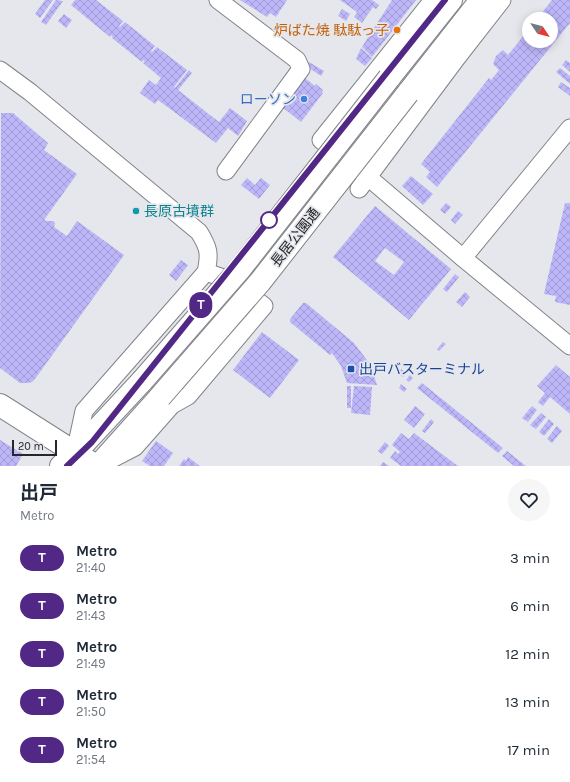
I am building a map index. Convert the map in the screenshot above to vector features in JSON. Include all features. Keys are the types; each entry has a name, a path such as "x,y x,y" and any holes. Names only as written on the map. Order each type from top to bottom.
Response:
{"main road":[{"name":"長居公園通","path":"68,459 142,381 240,269 451,0"},
{"name":"長居公園通","path":"98,466 260,282 482,0"},
{"path":"0,405 68,459 98,466"}],"street":[{"path":"218,0 297,60 301,69 226,171"},
{"path":"433,0 321,140 363,183 463,258 570,346"},
{"path":"363,183 456,58 502,0"},
{"path":"0,70 30,92 199,232 209,252 206,272 84,411 68,459"},
{"path":"463,258 570,128"},
{"path":"98,466 135,447 172,405 188,396 264,306 232,281 206,272"}],"building":[{"path":"45,0 53,0 40,18 35,14"},
{"path":"56,0 63,1 46,25 41,22"},
{"path":"75,0 96,0 123,21 119,26 120,27 125,22 155,46 151,51 152,52 157,47 187,70 174,87 175,88 189,70 192,73 178,90 219,122 230,108 247,121 238,136 228,128 216,143 158,100 155,104 140,93 149,80 156,85 161,78 143,63 145,62 143,60 142,62 112,38 113,37 111,35 110,37 71,5"},
{"path":"240,0 287,0 276,17 270,13 267,17"},
{"path":"340,0 372,0 379,5 376,9 373,7 362,23 354,17 357,12"},
{"path":"392,0 416,0 372,57 362,47"},
{"path":"552,0 570,0 570,23 558,38 558,12 543,12"},
{"path":"342,9 350,14 346,21 338,16"},
{"path":"64,14 72,20 66,28 58,21"},
{"path":"522,38 522,48 550,48 437,187 426,177 430,172 421,164 489,78 491,80 499,70 493,64 496,56 503,50 508,55"},
{"path":"361,48 372,58 365,66 356,59"},
{"path":"566,60 570,63 570,72 562,65"},
{"path":"309,62 324,71 321,76 306,66"},
{"path":"560,68 570,76 570,84 556,72"},
{"path":"305,78 315,86 316,84 323,90 323,93 301,122 282,107"},
{"path":"561,82 570,88 570,96 558,87"},
{"path":"1,113 13,113 48,143 44,150 77,174 44,220 53,221 55,223 54,227 67,236 77,221 124,255 35,379 28,383 20,383 0,368"},
{"path":"411,176 433,194 423,205 402,186"},
{"path":"247,178 255,185 261,178 270,185 259,199 241,185"},
{"path":"446,203 451,207 445,214 440,210"},
{"path":"565,203 570,203 570,305 555,302 556,296 544,294"},
{"path":"375,206 451,269 409,320 333,257","holes":["385,248 404,262 394,275 375,261"]},
{"path":"458,211 463,215 455,224 451,220"},
{"path":"181,260 188,265 176,281 169,275"},
{"path":"455,274 459,277 447,292 443,289"},
{"path":"465,292 470,297 462,307 456,302"},
{"path":"303,303 306,303 354,343 370,364 377,385 347,383 341,366 332,353 330,355 290,322 290,319"},
{"path":"262,332 299,360 270,398 233,370"},
{"path":"443,342 446,344 439,351 437,349"},
{"path":"556,365 570,377 570,414 550,397 543,406 538,402 545,393 537,386"},
{"path":"401,369 406,373 403,377 398,373"},
{"path":"410,375 413,378 409,382 406,380"},
{"path":"422,383 503,448 498,453 417,388"},
{"path":"401,384 407,389 404,392 399,388"},
{"path":"347,386 351,386 351,408 347,408"},
{"path":"354,386 372,387 370,415 351,413"},
{"path":"415,406 425,414 414,428 404,420"},
{"path":"532,406 537,410 528,422 522,418"},
{"path":"541,413 546,417 536,429 530,425"},
{"path":"431,419 434,422 425,433 422,431"},
{"path":"549,419 554,424 544,436 539,432"},
{"path":"557,426 562,431 552,443 547,439"},
{"path":"401,433 409,439 414,433 458,466 401,466 390,458 395,451 398,454 400,452 392,445"},
{"path":"0,440 23,454 16,466 0,466"},
{"path":"156,441 173,453 164,466 150,466 142,461"},
{"path":"385,442 389,446 382,454 378,451"},
{"path":"507,451 526,466 514,466 502,456"},
{"path":"188,457 200,466 179,466 184,459 186,461"},
{"path":"383,462 389,466 380,466"}],"metro line":[{"name":"T","path":"67,466 92,442 445,0"}],"place":[{"name":"炉ばた焼 駄駄っ子","path":"397,30"},
{"name":"ローソン","path":"304,99"},
{"name":"長原古墳群","path":"136,211"},
{"name":"出戸バスターミナル","path":"351,369"}]}
